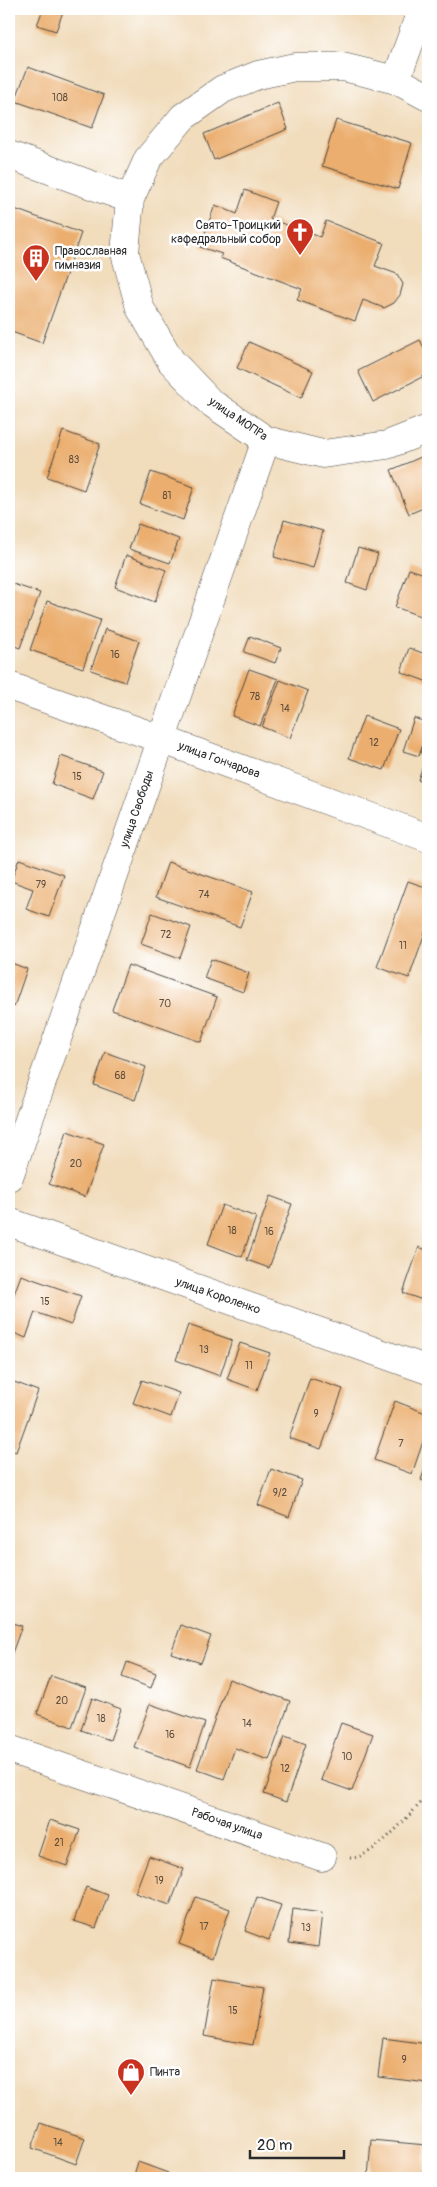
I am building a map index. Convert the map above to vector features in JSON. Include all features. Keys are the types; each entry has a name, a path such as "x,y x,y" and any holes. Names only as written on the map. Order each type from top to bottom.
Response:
{"street":[{"path":"396,80 422,9"},
{"name":"улица МОПРа","path":"428,97 396,80 343,67 295,67 258,75 223,89 183,117 148,159 130,199 125,253 140,308 171,362 210,402 266,440 323,454 387,445 428,429"},
{"path":"9,155 130,199"},
{"name":"улица Свободы","path":"9,1177 266,440"},
{"name":"улица Гончарова","path":"9,686 162,739 428,838"},
{"name":"улица Короленко","path":"9,1222 428,1370"},
{"name":"Рабочая улица","path":"9,1749 322,1857"}],"path":[{"path":"322,1857 358,1858 377,1846 428,1795"}],"building":[{"path":"43,9 64,9 56,31 37,25"},
{"path":"28,67 104,95 92,128 15,101"},
{"path":"278,103 288,129 214,160 204,134"},
{"path":"336,120 412,143 398,189 322,166"},
{"name":"Свято-Троицкий кафедральный собор","path":"245,190 276,202 270,219 320,237 326,221 384,243 375,266 397,274 403,284 400,295 394,303 384,308 363,300 355,321 297,300 302,289 220,258 222,254 200,247 215,205 237,214"},
{"name":"Православная гимназия","path":"9,207 81,233 42,343 9,331"},
{"path":"420,340 428,356 428,374 373,402 358,371"},
{"path":"249,342 313,371 301,398 237,368"},
{"path":"63,431 100,444 84,490 47,477"},
{"path":"428,454 428,506 409,514 391,470"},
{"path":"151,472 194,487 183,520 140,504"},
{"path":"284,520 323,531 313,568 274,557"},
{"path":"138,524 179,539 170,563 129,549"},
{"path":"358,548 378,554 367,590 347,583"},
{"path":"126,555 166,570 155,602 115,587"},
{"path":"409,569 428,575 428,619 395,607"},
{"path":"10,583 40,593 20,648 9,644"},
{"path":"47,601 100,620 83,668 30,650"},
{"path":"105,629 139,641 125,682 91,670"},
{"path":"250,636 281,648 275,663 244,652"},
{"path":"409,648 428,655 428,682 401,672"},
{"path":"249,669 278,679 260,726 232,716"},
{"path":"280,680 308,691 290,738 262,727"},
{"path":"364,716 399,729 384,770 349,758"},
{"path":"414,718 428,723 428,730 419,756 403,751"},
{"path":"428,751 428,784 418,780"},
{"path":"61,756 103,771 93,799 52,784"},
{"path":"19,859 64,875 49,917 26,909 33,889 11,881"},
{"path":"168,862 253,892 240,927 156,897"},
{"path":"408,881 428,888 428,924 409,978 377,967"},
{"path":"152,913 191,927 180,958 141,944"},
{"path":"211,959 249,973 243,992 204,978"},
{"path":"9,962 27,969 14,1007 9,1005"},
{"path":"128,965 217,997 201,1042 112,1010"},
{"path":"105,1052 146,1067 135,1100 94,1085"},
{"path":"67,1131 104,1144 85,1197 49,1184"},
{"path":"270,1196 292,1204 269,1268 247,1260"},
{"path":"222,1205 256,1217 242,1257 208,1244"},
{"path":"419,1247 428,1251 428,1302 403,1293"},
{"path":"21,1275 81,1296 71,1325 35,1312 26,1338 9,1331 9,1308"},
{"path":"188,1325 232,1340 220,1376 176,1360"},
{"path":"240,1343 270,1353 257,1390 227,1379"},
{"path":"310,1378 343,1389 321,1449 289,1438"},
{"path":"9,1380 38,1391 16,1452 9,1449"},
{"path":"142,1380 179,1393 171,1417 133,1403"},
{"path":"395,1401 428,1414 428,1427 412,1474 374,1460"},
{"path":"428,1459 428,1483 421,1480"},
{"path":"271,1469 302,1480 289,1517 258,1505"},
{"path":"9,1622 22,1626 9,1661"},
{"path":"181,1625 211,1636 201,1663 171,1653"},
{"path":"127,1662 156,1673 151,1688 122,1677"},
{"path":"51,1676 86,1688 72,1727 37,1714"},
{"path":"229,1679 290,1701 269,1760 235,1748 224,1779 197,1769"},
{"path":"92,1698 121,1709 110,1740 81,1730"},
{"path":"150,1704 205,1723 190,1767 134,1747"},
{"path":"341,1723 373,1734 352,1791 321,1780"},
{"path":"285,1736 306,1744 286,1802 264,1794"},
{"path":"50,1820 80,1830 67,1866 38,1856"},
{"path":"149,1856 184,1869 170,1905 135,1893"},
{"path":"86,1887 108,1895 96,1928 74,1921"},
{"path":"196,1897 230,1909 213,1957 179,1944"},
{"path":"257,1897 281,1905 269,1940 245,1931"},
{"path":"293,1909 322,1913 318,1947 289,1943"},
{"path":"214,1978 263,1987 253,2045 204,2036"},
{"path":"383,2038 428,2044 428,2083 378,2077"},
{"path":"41,2123 85,2138 76,2164 32,2148"},
{"path":"371,2140 426,2145 423,2178 368,2178"},
{"path":"138,2162 168,2173 167,2178 133,2178"}],"place":[{"name":"Свято-Троицкий кафедральный собор","path":"300,256"},
{"name":"Православная гимназия","path":"36,282"},
{"name":"Пинта","path":"131,2096"}]}
